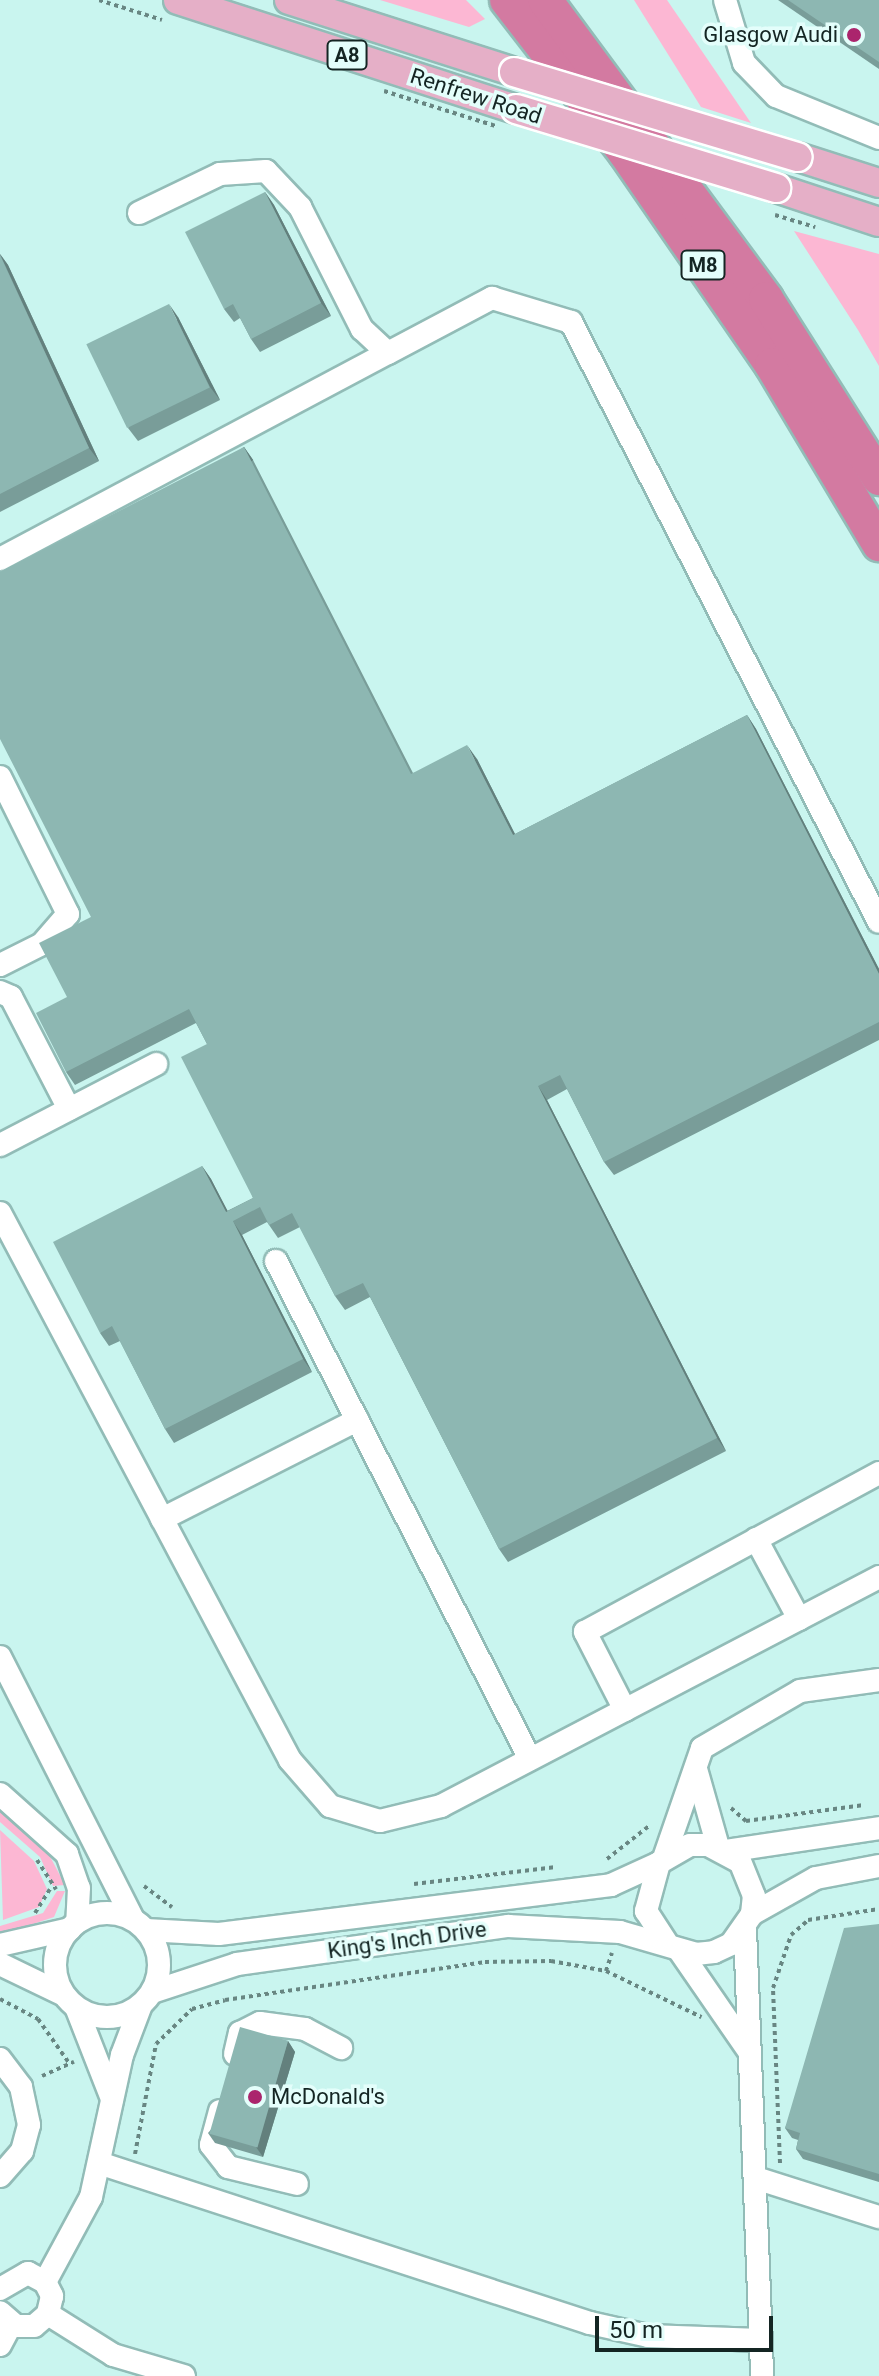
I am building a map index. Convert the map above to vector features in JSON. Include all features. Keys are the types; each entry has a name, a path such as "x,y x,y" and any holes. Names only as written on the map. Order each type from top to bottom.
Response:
{"highway":[{"name":"M8","path":"507,0 625,152 772,365 879,544"},
{"name":"M8","path":"545,0 766,299 879,478"}],"main road":[{"name":"Renfrew Road","path":"178,0 879,222"},
{"name":"Renfrew Road","path":"289,0 879,183"}],"street":[{"path":"725,0 744,63 776,96 879,138"},
{"path":"139,213 220,174 266,171 300,207 362,329 388,353"},
{"path":"0,559 492,298 571,322 879,922"},
{"path":"0,777 68,914 42,944 0,965"},
{"path":"0,992 11,997 69,1109"},
{"path":"0,1145 156,1064"},
{"path":"0,1213 290,1760 330,1806 380,1821 441,1806 879,1577"},
{"path":"276,1261 530,1759"},
{"path":"162,1519 357,1420"},
{"path":"625,1710 585,1632 879,1473"},
{"path":"756,1539 799,1619"},
{"path":"0,1657 111,1881 160,1960 112,2100 102,2164 80,2227 45,2282"},
{"path":"751,2055 720,2004 646,1911 661,1860 702,1748 800,1691 879,1680"},
{"path":"696,1769 722,1849 750,1878 748,1991 759,2179 762,2376"},
{"path":"0,1794 60,1843 79,1888 74,1925 55,1960 112,2100"},
{"name":"King's Inch Drive","path":"0,1945 74,1925 100,1913 139,1924 219,1934 611,1885 690,1845 722,1849 879,1828"},
{"name":"King's Inch Drive","path":"0,1964 70,2001 110,2017 146,1999 237,1964 508,1926 587,1928 714,1952 749,1921 804,1883 879,1866"},
{"path":"297,2184 228,2167 211,2145 240,2033 260,2023 305,2029 341,2048"},
{"path":"0,2059 21,2087 29,2125 22,2151 0,2176"},
{"path":"102,2164 590,2323 648,2336 761,2340"},
{"path":"759,2179 878,2217"},
{"path":"0,2345 6,2318 34,2326 48,2314 52,2296 45,2282 28,2273 1,2283"},
{"path":"48,2314 113,2355 184,2376"}],"path":[{"path":"29,1850 50,1889"},
{"path":"601,1863 611,1885"},
{"path":"397,1887 569,1866"},
{"path":"111,1881 138,1875 153,1895 186,1912"},
{"path":"50,1889 79,1888"},
{"path":"30,1916 50,1889"},
{"path":"781,2186 773,1988 791,1935 808,1920 879,1909"},
{"path":"132,2174 148,2062 156,2044 200,2007 485,1962 538,1961 622,1977 670,1996 696,2020 720,2004"},
{"path":"748,1991 773,1988"},
{"path":"0,1999 38,2019 69,2064"}],"shaded area":[{"path":"380,0 466,0 485,19 469,27"},
{"path":"634,0 667,0 751,123 701,107"},
{"path":"794,231 879,254 879,366 858,330"},
{"path":"0,1809 44,1845 65,1885 53,1886 40,1857 0,1822"},
{"path":"0,1830 34,1861 47,1889 39,1907 3,1920"},
{"path":"57,1891 65,1891 54,1917 0,1935 0,1926 43,1913"}],"building":[{"name":"Glasgow Audi","path":"788,0 879,0 879,62"},
{"path":"265,192 321,303 251,339 233,304 224,309 185,232"},
{"path":"0,255 89,448 0,494"},
{"path":"169,304 210,388 127,428 86,344"},
{"path":"244,447 411,774 467,745 513,835 747,715 879,974 879,1022 604,1162 560,1075 538,1086 717,1438 499,1549 363,1283 335,1296 292,1213 269,1225 260,1207 233,1221 303,1359 165,1429 112,1326 100,1333 53,1242 202,1166 226,1212 253,1198 181,1057 207,1044 189,1009 66,1072 36,1013 67,997 39,943 91,917 0,739 0,572"},
{"path":"879,1924 879,2174 796,2149 800,2133 785,2128 844,1928"},
{"name":"McDonald's","path":"240,2027 288,2041 257,2147 209,2134"}],"place":[{"name":"Glasgow Audi","path":"854,35"},
{"name":"McDonald's","path":"255,2097"}]}
